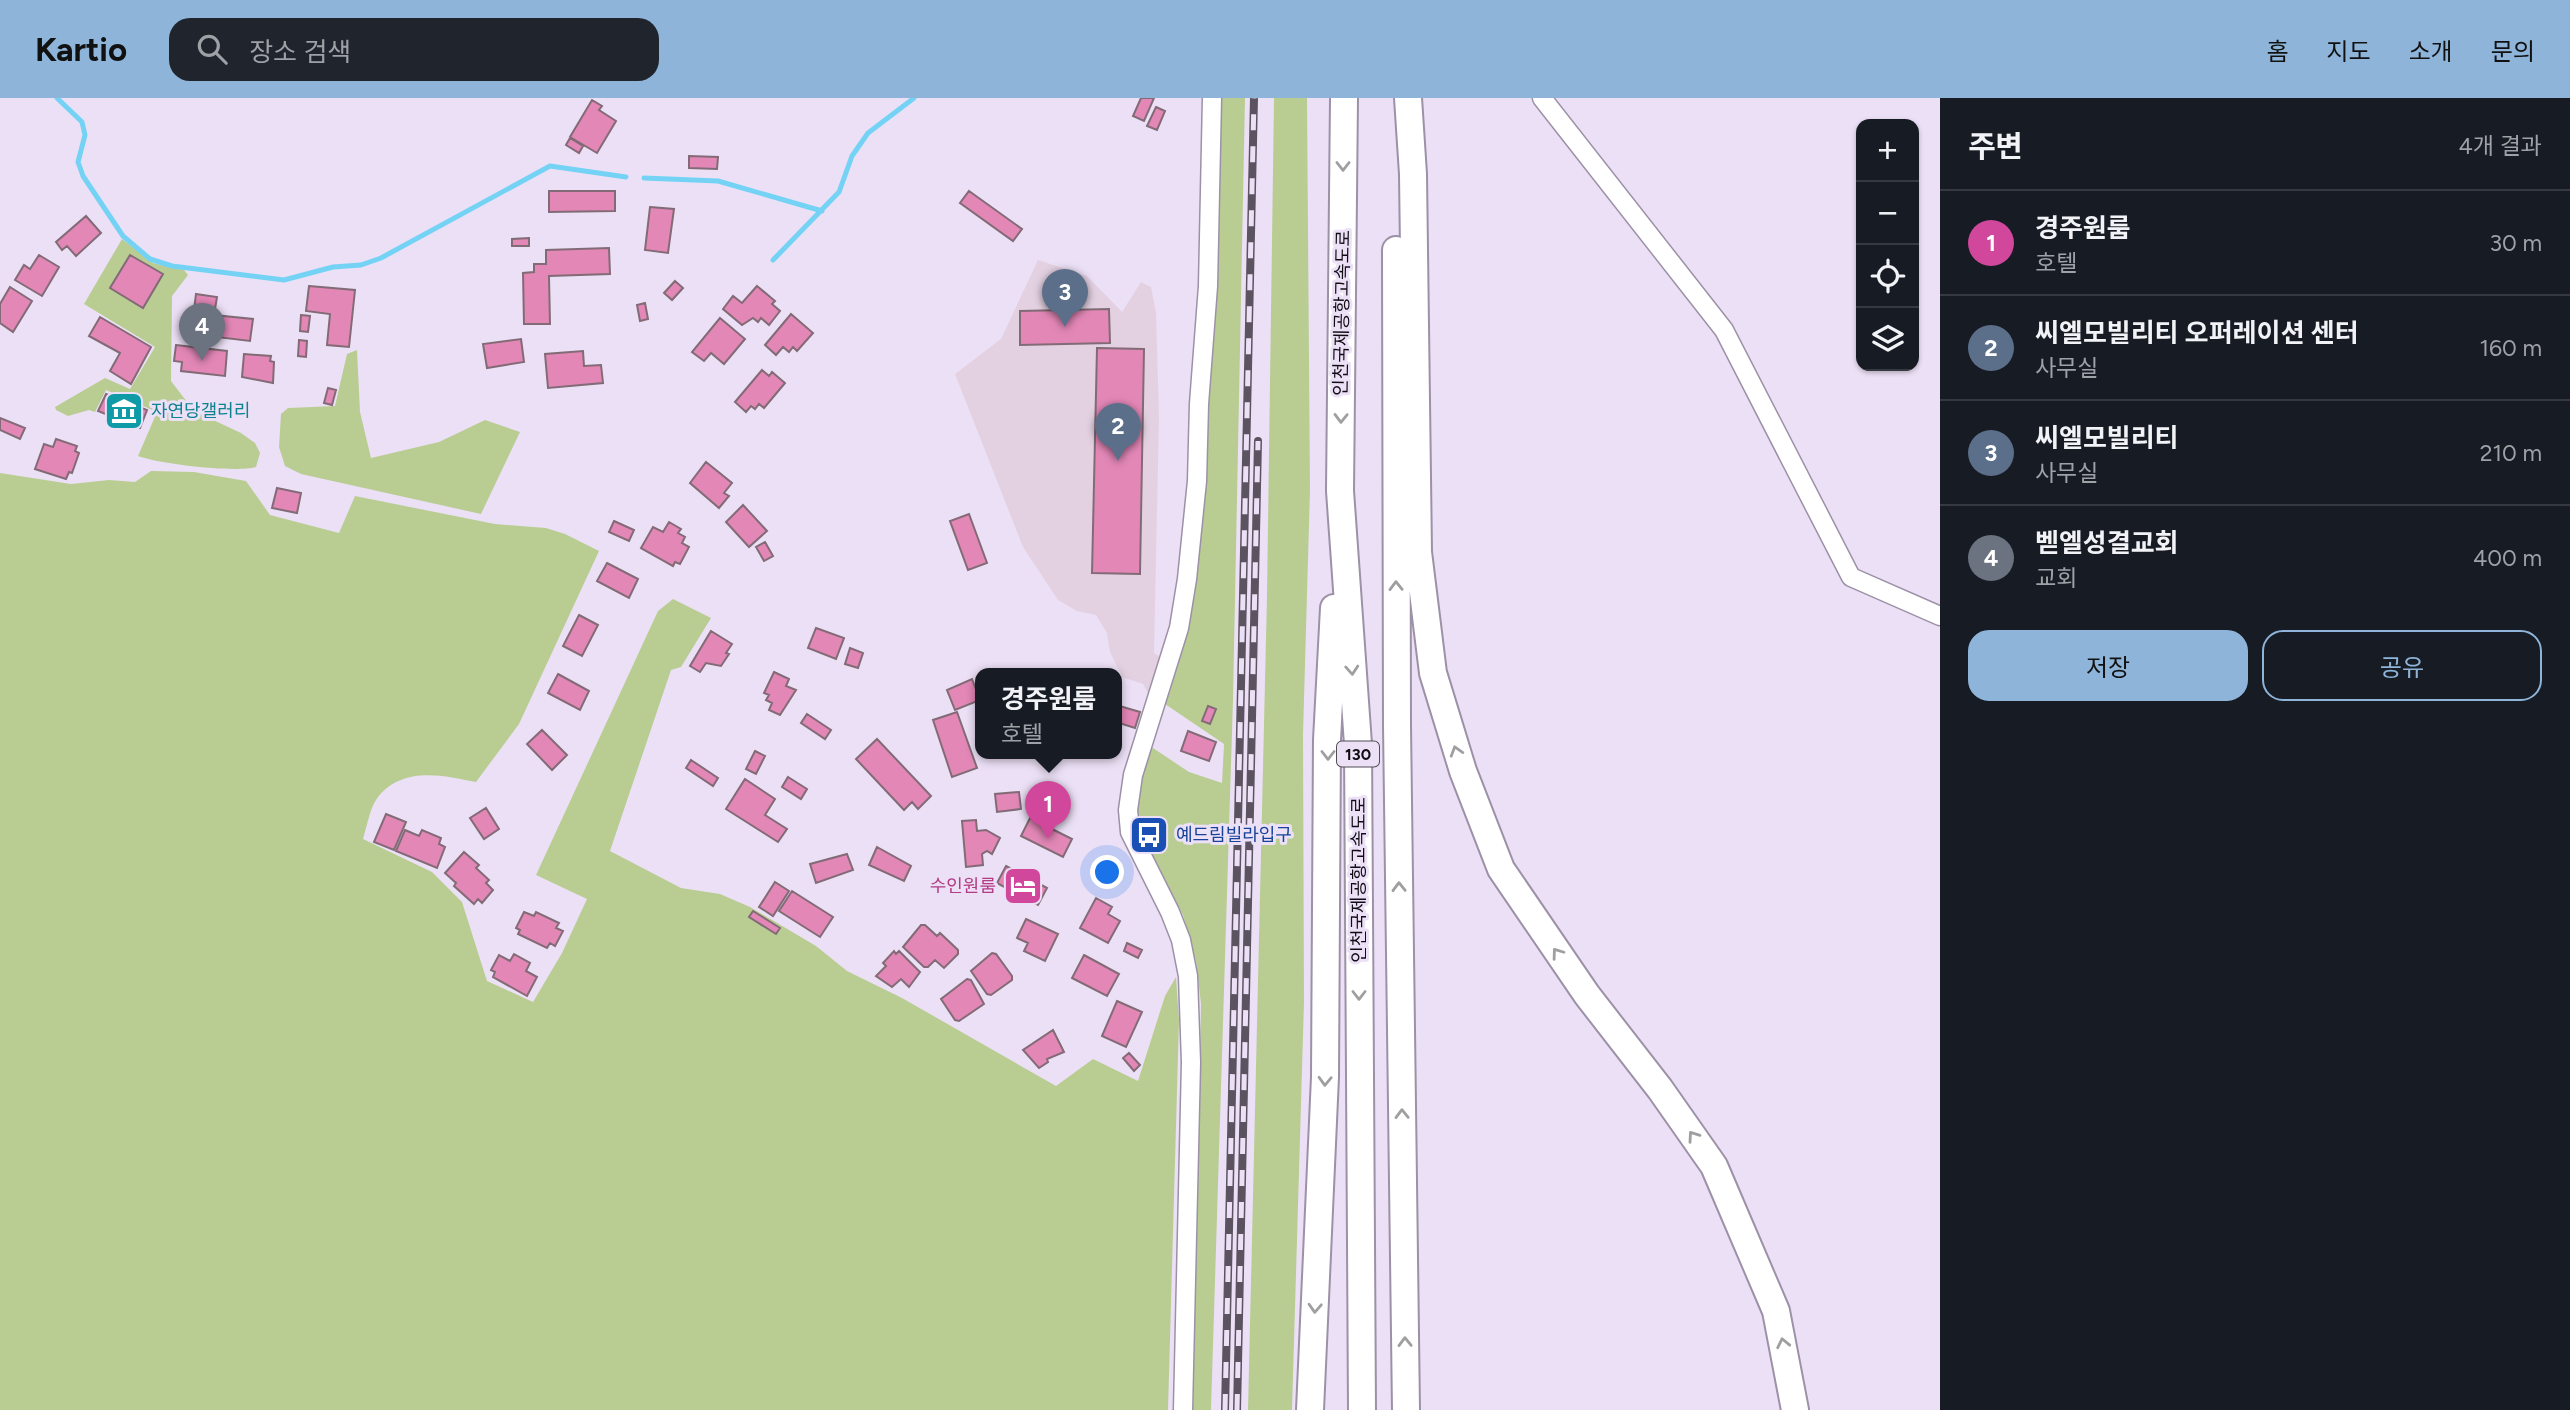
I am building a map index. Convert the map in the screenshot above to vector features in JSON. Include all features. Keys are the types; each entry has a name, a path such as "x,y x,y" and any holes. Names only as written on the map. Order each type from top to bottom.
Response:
{"highway":[{"name":"인천국제공항고속도로","path":"1344,98 1340,491 1358,744 1362,1410"},
{"name":"130","path":"1397,98 1395,530 1406,1410"},
{"path":"1408,98 1413,174 1418,552 1433,673 1463,771 1501,869 1587,995 1660,1089 1714,1166 1776,1311 1795,1410"},
{"path":"1310,1410 1325,1077 1327,740 1340,491"}],"street":[{"path":"1183,1410 1191,1062 1188,976 1181,940 1130,832 1128,810 1133,775 1179,628 1187,579 1197,481 1199,404 1208,286 1212,98"},
{"path":"1542,98 1724,330 1851,577 1940,616"}],"shaded area":[{"path":"1038,260 1087,276 1122,312 1141,282 1151,287 1156,313 1159,417 1154,653 1162,658 1151,698 1143,684 1122,677 1122,668 1118,668 1110,652 1107,633 1096,615 1077,611 1058,600 1023,547 955,374 1001,339"}],"green space":[{"path":"1221,98 1245,98 1233,700 1211,1410 1193,1410 1201,1004 1196,961 1183,915 1137,829 1136,794 1147,750 1153,748 1189,772 1222,783 1224,744 1165,704 1190,613 1202,524"},
{"path":"1274,98 1307,98 1310,490 1303,734 1304,1002 1292,1410 1248,1410 1267,595"},
{"path":"122,239 153,263 184,270 188,275 172,296 171,381 194,411 241,433 255,443 260,453 256,467 197,467 138,456 157,412 106,390 95,412 89,410 68,416 56,410 55,407 105,378 130,389 155,347 84,304"},
{"path":"357,350 360,412 371,458 439,442 485,420 520,432 481,514 301,474 285,466 279,447 281,414 288,408 335,406 347,354"},
{"path":"151,471 194,472 246,481 270,515 339,533 355,496 495,524 546,528 599,551 519,724 476,782 437,775 399,781 388,787 375,801 363,839 432,872 462,902 487,981 533,1002 562,953 587,899 536,875 658,611 673,599 711,618 681,667 671,670 610,851 681,888 720,894 750,907 816,946 847,971 902,998 1056,1086 1093,1059 1138,1081 1165,996 1176,977 1179,1020 1168,1410 0,1410 0,473 71,484 109,480 135,482"}],"building":[{"path":"1141,98 1154,98 1144,121 1133,116"},
{"path":"592,100 602,106 599,110 616,121 597,153 570,137"},
{"path":"1156,107 1165,111 1157,130 1147,126"},
{"path":"570,138 583,146 579,153 566,145"},
{"path":"689,156 718,157 717,169 689,168"},
{"path":"549,191 615,191 615,211 549,212"},
{"path":"969,191 1022,229 1013,241 960,203"},
{"path":"650,207 674,209 668,253 645,250"},
{"path":"86,216 101,233 76,256 67,246 62,250 56,242"},
{"path":"529,238 529,246 512,246 512,239"},
{"path":"609,248 610,274 549,276 550,324 524,324 523,273 534,272 534,264 546,264 546,250"},
{"path":"39,255 59,267 42,296 15,280 24,265 30,269"},
{"path":"130,255 163,274 143,308 110,288"},
{"path":"675,281 683,288 672,300 664,293"},
{"path":"309,286 355,290 349,347 327,345 330,314 306,311"},
{"path":"757,286 775,301 772,304 780,311 769,325 761,318 758,322 753,318 742,325 723,309 733,296 742,303"},
{"path":"10,287 32,301 13,332 0,323 0,304"},
{"path":"196,294 217,297 214,315 253,319 250,341 191,334"},
{"path":"645,303 648,319 640,321 637,305"},
{"path":"1109,309 1110,343 1020,345 1020,311"},
{"path":"791,314 813,333 797,351 793,347 789,352 783,347 776,355 765,345"},
{"path":"301,315 310,316 308,332 300,331"},
{"path":"100,317 151,347 131,384 110,371 120,353 89,336"},
{"path":"720,318 745,339 724,364 711,353 704,361 692,352"},
{"path":"521,339 524,362 487,368 483,344"},
{"path":"299,340 307,341 306,357 298,356"},
{"path":"176,345 227,351 225,376 181,371 182,362 174,361"},
{"path":"1097,348 1144,349 1140,574 1092,573"},
{"path":"583,351 584,366 601,365 603,383 548,388 545,354"},
{"path":"244,354 271,356 270,361 274,362 273,383 242,377"},
{"path":"762,370 769,376 772,372 785,383 764,408 759,404 755,409 751,406 746,412 735,402"},
{"path":"328,388 336,390 332,405 324,403"},
{"path":"106,394 147,410 140,428 98,411"},
{"path":"0,418 25,428 20,439 0,430"},
{"path":"56,439 77,446 75,451 79,453 72,473 69,472 66,479 35,469 44,444 53,447"},
{"path":"706,462 732,483 724,493 729,496 719,508 690,483"},
{"path":"277,488 301,493 297,513 272,508"},
{"path":"743,505 767,531 749,547 726,522"},
{"path":"969,514 987,563 968,570 950,521"},
{"path":"614,521 634,530 629,541 609,532"},
{"path":"669,522 681,529 678,533 685,537 682,543 689,547 680,564 675,562 673,566 641,548 653,527 663,532"},
{"path":"765,542 773,556 764,561 756,547"},
{"path":"607,563 638,579 629,598 597,581"},
{"path":"579,615 598,625 582,656 563,646"},
{"path":"816,628 844,638 836,659 808,648"},
{"path":"711,631 732,644 721,666 706,663 700,672 690,666"},
{"path":"850,648 863,653 858,668 845,664"},
{"path":"774,672 789,679 786,686 796,690 780,715 769,710 772,703 766,700 769,695 764,693"},
{"path":"558,674 589,691 580,710 548,693"},
{"path":"972,679 975,702 955,710 947,690"},
{"path":"1208,706 1216,709 1210,724 1202,721"},
{"path":"1122,707 1140,712 1135,728 1122,724"},
{"path":"957,712 977,768 952,777 933,720"},
{"path":"807,714 831,730 825,739 801,723"},
{"path":"542,730 567,755 552,770 527,744"},
{"path":"1188,731 1216,742 1209,761 1181,751"},
{"path":"877,739 931,796 918,809 912,802 904,810 856,759"},
{"path":"755,751 765,756 756,774 746,769"},
{"path":"691,760 718,778 713,786 686,768"},
{"path":"788,777 807,789 801,799 782,787"},
{"path":"745,779 775,799 765,815 787,829 778,842 726,809"},
{"path":"1019,792 1021,809 997,812 995,794"},
{"path":"486,808 499,829 484,839 470,818"},
{"path":"386,814 406,822 394,850 374,842"},
{"path":"1030,818 1072,839 1063,857 1021,836"},
{"path":"976,820 977,831 986,830 1000,838 992,854 987,851 982,854 983,865 966,867 962,821"},
{"path":"405,830 419,836 422,830 441,838 439,844 445,847 437,868 396,851"},
{"path":"877,847 911,866 904,881 869,865"},
{"path":"464,852 479,865 476,868 489,880 486,883 493,890 482,903 478,899 474,904 454,886 456,883 445,873"},
{"path":"847,854 853,870 816,883 810,864"},
{"path":"1006,866 1047,888 1038,905 997,883"},
{"path":"775,882 789,891 773,916 759,907"},
{"path":"792,891 833,917 820,937 779,911"},
{"path":"1096,898 1112,907 1108,914 1120,921 1108,943 1080,928"},
{"path":"753,911 780,928 776,934 749,917"},
{"path":"524,912 534,916 536,912 559,923 556,928 563,931 555,946 550,943 547,948 518,934 520,930 516,928"},
{"path":"1026,919 1058,934 1045,961 1024,951 1028,943 1017,938"},
{"path":"921,925 925,925 937,936 940,933 958,950 958,954 944,968 935,960 928,967 924,967 903,947"},
{"path":"1127,943 1142,950 1138,958 1124,951"},
{"path":"894,951 896,954 899,951 920,972 909,987 901,979 892,987 876,976 886,966 883,963"},
{"path":"992,953 996,954 1012,980 991,995 987,994 971,971"},
{"path":"514,954 530,963 526,971 537,977 527,996 493,977 495,972 491,970 499,955 510,961"},
{"path":"1084,955 1119,974 1107,996 1072,978"},
{"path":"967,979 971,980 984,1004 959,1021 955,1020 941,999"},
{"path":"1117,1001 1142,1012 1126,1047 1102,1036"},
{"path":"1053,1030 1064,1052 1047,1059 1048,1062 1039,1068 1023,1050"},
{"path":"1129,1053 1140,1065 1134,1071 1123,1058"}],"waterway":[{"path":"57,98 82,122 85,135 78,162 83,176 123,236 150,259 172,266 284,280 333,267 361,265 381,258 550,166 626,177"},
{"path":"773,260 839,192 852,156 868,133 914,98"},
{"path":"644,178 718,181 822,211"}],"railway":[{"path":"1225,1410 1254,98"},
{"path":"1237,1410 1258,441"}],"place":[{"name":"씨엘모빌리티","path":"1065,327"},
{"name":"벧엘성결교회","path":"202,361"},
{"name":"자연당갤러리","path":"124,411"},
{"name":"씨엘모빌리티 오퍼레이션 센터","path":"1118,461"},
{"name":"예드림빌라입구","path":"1149,835"},
{"name":"경주원룸","path":"1048,839"},
{"name":"수인원룸","path":"1023,886"}]}
